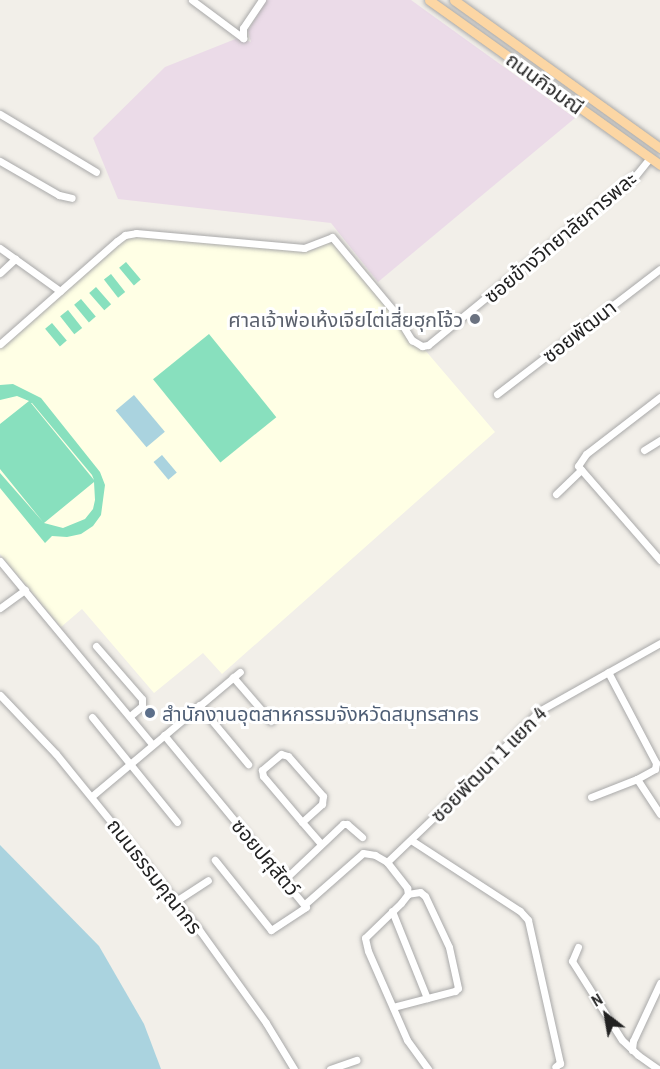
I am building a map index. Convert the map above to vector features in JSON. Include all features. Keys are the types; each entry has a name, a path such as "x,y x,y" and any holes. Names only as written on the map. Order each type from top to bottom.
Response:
{"main road":[{"name":"ถนนกิจมณี","path":"429,0 647,162 660,165"},
{"name":"ถนนกิจมณี","path":"454,0 660,148"}],"street":[{"path":"192,0 243,38 243,28 262,0"},
{"path":"0,114 96,172"},
{"path":"0,161 59,195 72,198"},
{"name":"ซอยข้างวิทยาลัยการพละ","path":"0,344 117,241 130,233 304,248 332,237 393,310 412,340 422,346 428,345 636,175 647,162"},
{"path":"0,248 60,291"},
{"path":"0,273 15,259"},
{"name":"ซอยพัฒนา","path":"497,394 660,269"},
{"path":"660,396 586,454 578,466 660,560"},
{"path":"644,450 660,440"},
{"path":"556,494 581,470"},
{"path":"0,561 152,744"},
{"path":"0,608 25,590"},
{"name":"ซอยพัฒนา 1 แยก 4","path":"387,862 539,711 660,643"},
{"path":"96,646 141,699 142,706 130,716"},
{"path":"591,797 637,779 658,767 608,672"},
{"path":"92,796 237,674 271,721"},
{"name":"ถนนธรรมคุณากร","path":"0,695 92,796 176,901 266,1023 294,1069"},
{"path":"199,705 248,764"},
{"path":"92,717 131,762 177,822"},
{"name":"ซอยปศุสัตว์","path":"164,735 285,879 305,904 304,909 271,930 215,860"},
{"path":"302,822 322,804 323,796 288,756 281,754 261,773 302,822 321,844"},
{"path":"637,779 660,814"},
{"path":"285,879 343,824 362,837"},
{"path":"411,840 520,910 528,920 560,1063 555,1067"},
{"path":"305,904 363,853 375,855 387,862 407,888 408,894"},
{"path":"176,901 208,880"},
{"path":"393,1007 455,991 459,984 449,947 425,896 420,892 408,894 365,938 368,951 407,1040 428,1069"},
{"path":"392,911 411,953 427,998"},
{"path":"578,947 572,961 622,1040 658,1069"},
{"path":"631,1049 660,983"},
{"path":"330,1069 356,1060"}],"shaded area":[{"path":"266,0 411,0 575,118 378,282 331,223 118,199 93,138 165,67 238,38 251,42 248,31"},
{"path":"127,237 304,251 314,250 331,240 495,432 222,674 203,653 154,693 82,609 61,627 0,554 0,348 119,243"}],"green space":[{"path":"126,262 141,280 134,285 119,268"},
{"path":"111,274 125,292 118,298 104,280"},
{"path":"96,287 111,304 104,310 89,293"},
{"path":"81,299 96,317 89,322 74,305"},
{"path":"68,310 82,328 74,334 60,316"},
{"path":"52,323 67,341 60,346 45,329"},
{"path":"209,334 276,417 220,462 153,379"},
{"path":"13,384 41,398 100,472 105,485 101,515 93,526 81,534 67,537 52,536 45,543 0,488 0,473 43,522 0,469 0,424 29,401 17,396 0,400 0,385","holes":["31,403 92,475 94,480","94,482 93,509 85,519 63,528 44,523"]}],"water":[{"path":"134,395 165,432 146,447 116,410"},
{"path":"162,455 177,473 168,480 154,462"},
{"path":"0,845 99,946 144,1024 161,1069 0,1069"}],"place":[{"name":"ศาลเจ้าพ่อเห้งเจียไต่เสี่ยฮุกโจ้ว","path":"475,319"},
{"name":"สำนักงานอุตสาหกรรมจังหวัดสมุทรสาคร","path":"150,713"}]}
